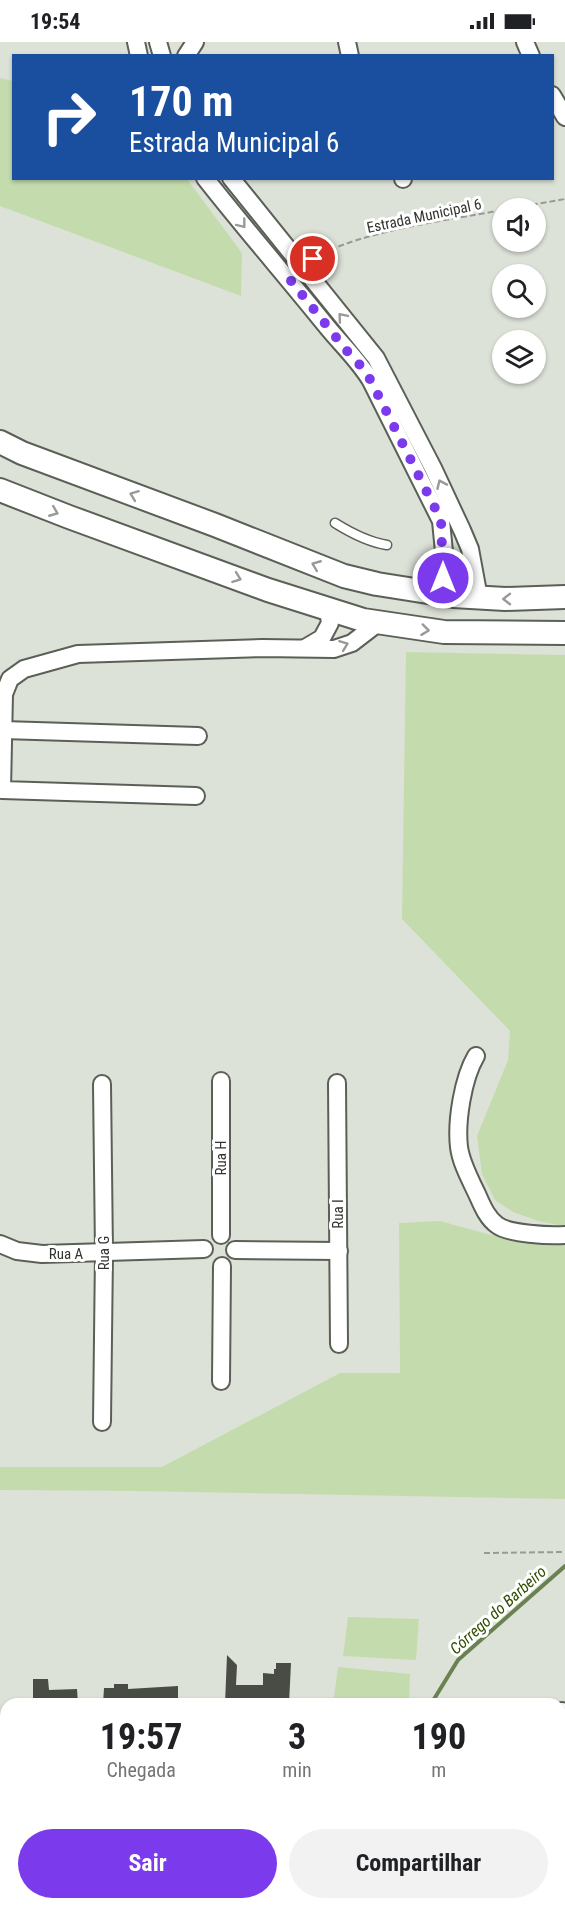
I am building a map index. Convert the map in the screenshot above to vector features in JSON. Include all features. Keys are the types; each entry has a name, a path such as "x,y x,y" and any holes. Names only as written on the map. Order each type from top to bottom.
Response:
{"main road":[{"path":"0,442 22,453 344,576 377,584 479,598 565,597"},
{"path":"0,462 22,453"},
{"path":"0,490 136,542 328,609 378,623 444,632 565,633"}],"street":[{"path":"554,98 565,117"},
{"path":"207,180 254,240 288,277 364,369 441,520 444,552 443,594"},
{"path":"233,180 376,358 462,530 470,549 479,598"},
{"path":"441,520 462,530"},
{"path":"304,648 322,638 330,623 328,609"},
{"path":"196,796 2,790 4,694 10,679 24,669 78,654 262,648 334,649 352,643 378,623"},
{"path":"3,730 198,736"},
{"path":"476,1056 470,1067 464,1090 458,1131 462,1160 482,1204 498,1227 511,1231 565,1235"},
{"name":"Rua H","path":"220,1235 221,1081"},
{"name":"Rua I","path":"337,1083 339,1344"},
{"name":"Rua G","path":"102,1084 104,1253 102,1422"},
{"path":"220,1235 233,1241 235,1250 230,1262 222,1266 209,1262 204,1249 212,1237 220,1235"},
{"name":"Rua A","path":"0,1244 17,1251 42,1254 204,1249"},
{"path":"235,1250 339,1251"},
{"path":"221,1381 222,1266"}],"lane":[{"path":"335,523 355,535 387,545"}],"path":[{"path":"546,202 565,199"},
{"name":"Estrada Municipal 6","path":"300,266 346,244 409,228 492,212"},
{"path":"484,1553 565,1552"}],"green space":[{"path":"0,78 12,81 12,180 188,180 242,253 241,296 0,206"},
{"path":"406,652 565,655 565,1226 538,1221 513,1212 495,1200 482,1174 477,1136 508,1060 510,1031 402,919"},
{"path":"440,1221 491,1235 565,1244 565,1499 0,1490 0,1467 162,1467 340,1373 400,1373 399,1223"},
{"path":"348,1617 419,1619 416,1660 343,1656"},
{"path":"338,1667 410,1674 409,1698 334,1698"}],"building":[{"path":"227,1655 237,1665 236,1685 263,1685 263,1673 274,1674 276,1663 291,1663 289,1698 225,1698"},
{"path":"33,1679 48,1679 49,1690 77,1689 78,1698 33,1698"},
{"path":"114,1684 128,1684 128,1689 178,1686 178,1698 103,1698 104,1688 114,1688"}],"waterway":[{"name":"Córrego do Barbeiro","path":"435,1698 458,1660 565,1566"}],"route":[{"path":"313,259 300,266 288,277 364,369 371,381 441,520 444,552 443,578"}]}
